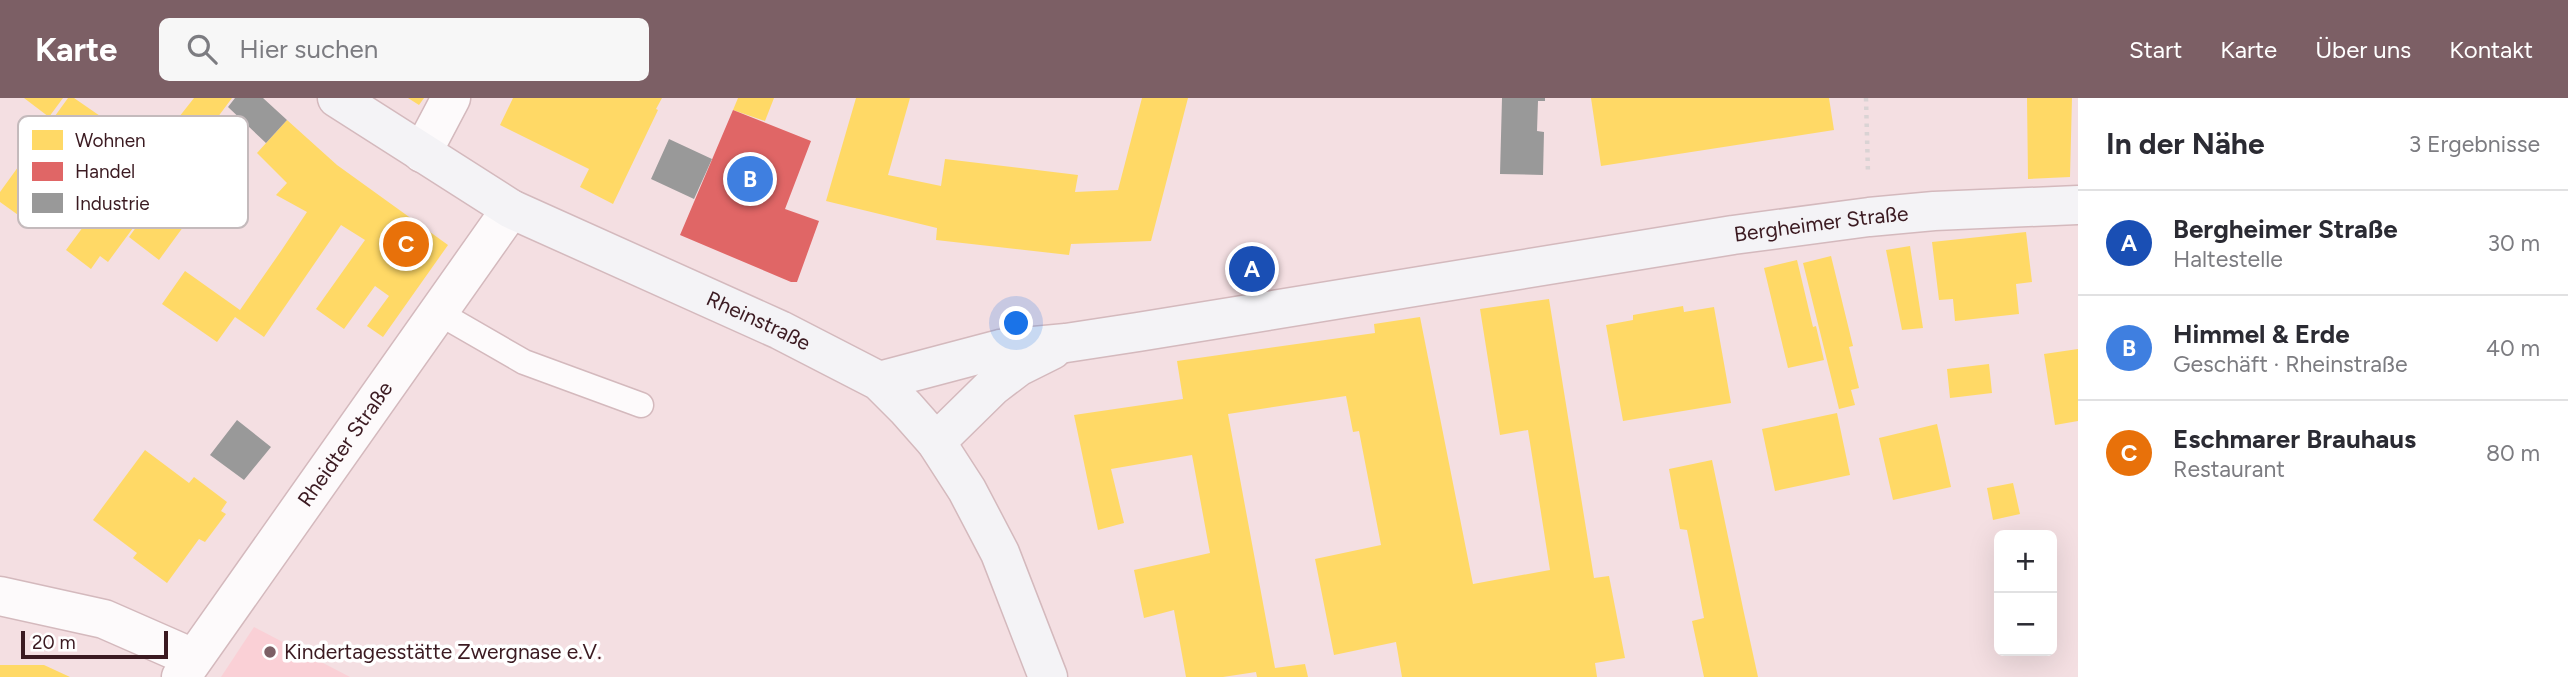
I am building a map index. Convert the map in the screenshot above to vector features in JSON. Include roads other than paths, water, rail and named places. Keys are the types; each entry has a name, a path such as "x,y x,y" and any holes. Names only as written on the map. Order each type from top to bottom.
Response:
{"street":[{"name":"Rheinstraße","path":"337,98 511,209 780,330 879,381 936,442 967,490 1000,553 1048,677"},
{"path":"422,153 451,98"},
{"name":"Bergheimer Straße","path":"879,381 1000,349 1066,342 1733,235 1869,216 2078,205"},
{"name":"Rheidter Straße","path":"187,667 511,209"},
{"name":"Bergheimer Straße","path":"936,442 993,386 1018,367 1066,342"},
{"path":"0,596 104,619 187,667"}],"lane":[{"path":"439,313 524,362 641,405"}],"place":[{"name":"Himmel & Erde","path":"750,179"},
{"name":"Eschmarer Brauhaus","path":"406,244"},
{"name":"Bergheimer Straße","path":"1252,269"},
{"name":"Kindertagesstätte Zwergnase e.V.","path":"270,652"}]}
